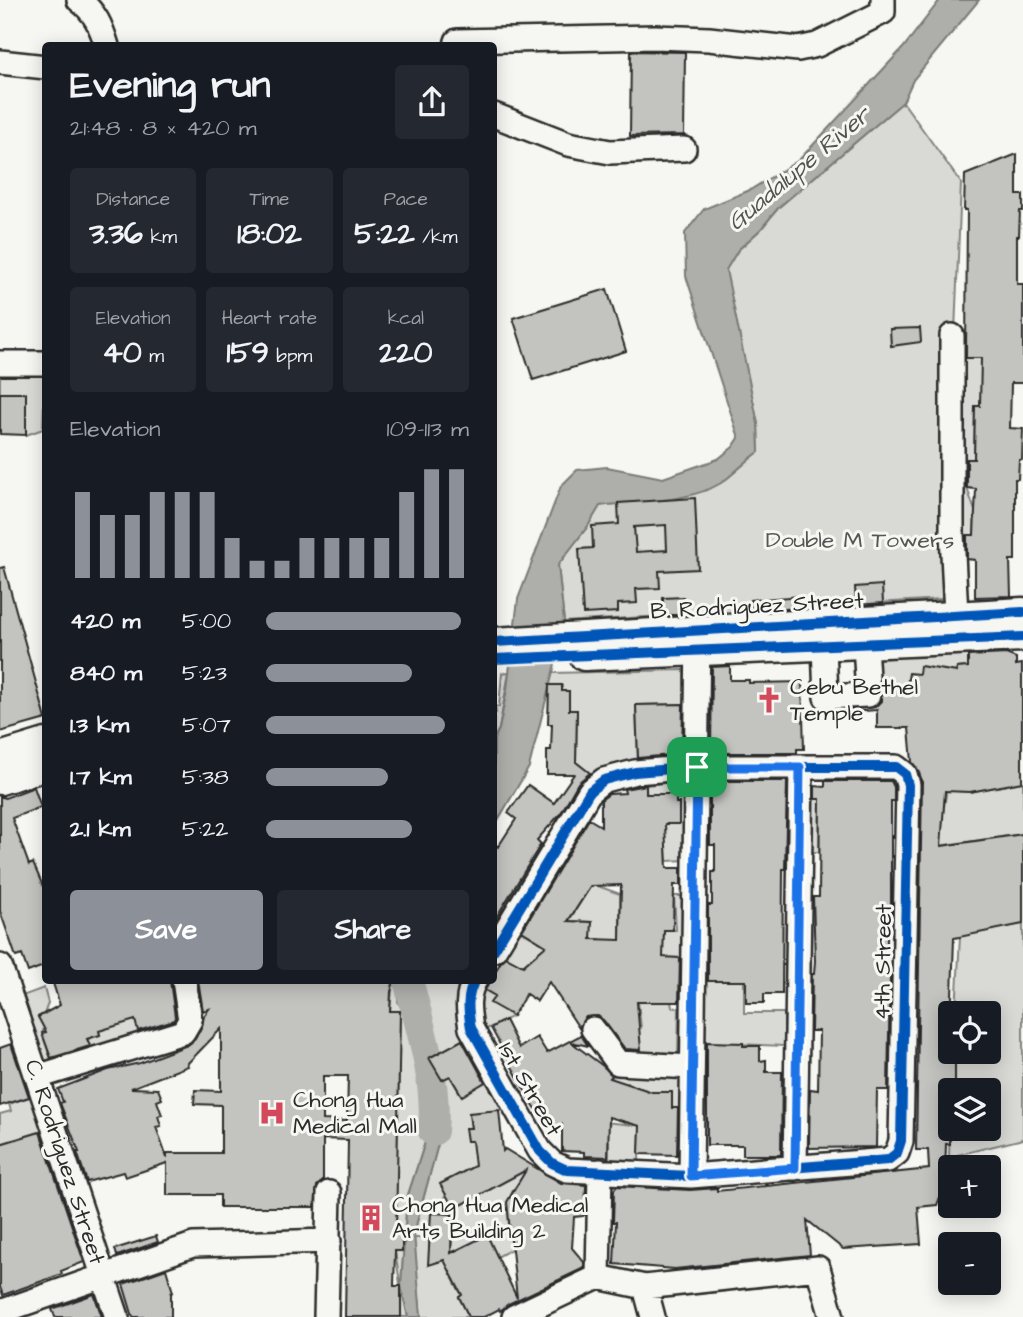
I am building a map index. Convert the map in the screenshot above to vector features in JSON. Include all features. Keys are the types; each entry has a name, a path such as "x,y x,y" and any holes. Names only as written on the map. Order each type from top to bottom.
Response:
{"main road":[{"name":"B. Rodriguez Street","path":"497,650 698,641 956,615 1023,612"},
{"name":"B. Rodriguez Street","path":"698,641 824,646 1023,638"},
{"path":"0,757 42,744"},
{"path":"0,780 42,767"}],"street":[{"path":"79,0 88,7 101,26 106,42"},
{"path":"489,42 655,37 709,39 799,49 817,45 883,12 883,0"},
{"path":"0,62 42,67"},
{"path":"497,116 568,144 610,152 684,149"},
{"path":"952,336 952,533 956,615"},
{"path":"0,363 42,363"},
{"path":"691,1176 698,641"},
{"path":"824,646 826,698 868,695 866,644"},
{"path":"497,945 590,790 604,780 635,772 697,767"},
{"name":"4th Street","path":"691,1176 888,1160 897,1153 901,1141 908,785 905,774 896,767 697,767"},
{"path":"795,1168 800,767"},
{"name":"C. Rodriguez Street","path":"0,966 117,1317"},
{"path":"37,1077 183,1032 190,1020 185,984"},
{"name":"1st Street","path":"472,984 467,1006 471,1028 540,1151 552,1163 567,1170 691,1176"},
{"path":"593,1029 618,1063 692,1067"},
{"path":"598,1277 600,1171"},
{"path":"326,1317 329,1193"},
{"path":"0,1312 193,1245 329,1241"},
{"path":"514,1317 548,1309 598,1277 645,1287 818,1268 832,1317"},
{"path":"645,1287 653,1317"}],"green space":[{"name":"Double M Towers","path":"903,102 961,183 954,357 981,358 981,406 975,406 974,459 967,459 967,488 975,511 974,535 967,535 967,559 957,560 958,598 564,622 558,565 588,526 600,505 677,498 706,490 730,476 759,452 758,424 725,270 738,250 761,229 779,207"},
{"path":"0,372 42,373 42,429 26,435 26,393 0,393"},
{"path":"968,654 968,667 957,668 951,680 919,674 903,710 898,685 877,686 876,656"},
{"path":"684,670 685,704 636,705 638,764 592,776 576,762 577,710 565,710 569,691 562,691 562,685 549,685 552,673"},
{"path":"509,672 497,733 497,706 502,673"},
{"path":"942,774 958,791 970,792 1023,782 1023,834 938,846 946,794"},
{"path":"684,781 686,860 667,861 666,847 659,847 647,817 646,785"},
{"path":"804,799 820,799 819,852 804,852"},
{"path":"592,884 620,894 620,938 663,938 664,930 676,930 674,896 686,896 686,958 612,958 600,939 591,939 591,922 569,921"},
{"path":"1023,924 1023,1139 949,1155 950,1141 1001,1141 1001,1078 953,1078 953,1064 1001,1064 1001,1001 957,1001 960,936"},
{"path":"517,929 546,946 523,966 504,956"},
{"path":"695,981 744,981 744,1013 784,1013 784,1046 695,1042"},
{"path":"393,984 398,984 398,1001 418,1042 429,1130 407,1198 401,1286 408,1317 401,1317 401,1290 395,1251 400,1011 390,1011"},
{"path":"412,984 458,984 465,1038 429,1058"},
{"path":"44,988 48,1003 44,1014 38,1017 44,1028 42,1034 52,1062 91,1049 86,1034 100,1035 99,1031 130,1007 141,1036 46,1068 22,996"},
{"path":"481,988 495,996 491,1003 513,1016 483,1031 475,996"},
{"path":"638,1002 671,1002 672,1007 679,1008 678,1058 641,1056 637,1029 641,1028"},
{"path":"429,1059 441,1080 450,1076 461,1095 486,1082 506,1110 469,1114 476,1165 441,1184 446,1195 431,1213 431,1233 414,1233 441,1133 434,1105"},
{"path":"618,1070 684,1075 682,1108 672,1108 672,1092 652,1092 612,1079"},
{"path":"32,1096 43,1131 0,1144 0,1114 11,1111 9,1104"},
{"path":"604,1122 645,1126 640,1130 639,1161 609,1160 609,1141 603,1140"},
{"path":"536,1165 514,1189 509,1204 510,1236 518,1237 519,1245 497,1257 487,1235 470,1270 453,1279 469,1317 421,1317 413,1238 429,1238 429,1265 451,1258 454,1209"}],"water":[{"path":"940,0 979,0 913,80 903,102 779,207 761,229 738,250 726,270 758,424 759,452 721,483 708,490 678,498 600,506 558,565 564,622 554,668 529,767 497,822 497,733 507,689 518,599 561,486 577,470 607,467 663,478 718,459 733,447 739,438 686,276 685,233 704,209 750,190 799,160 903,48"},
{"path":"398,984 411,984 441,1133 414,1233 421,1317 408,1317 401,1286 407,1198 429,1130 418,1042 398,1001"}],"building":[{"path":"631,51 685,52 684,135 630,136"},
{"path":"1017,154 1017,195 1023,195 1023,211 1020,211 1017,236 1017,284 1023,284 1023,383 1011,383 1010,428 1023,429 1022,460 1019,460 1018,479 1015,479 1015,560 1010,560 1011,596 975,597 975,560 967,559 967,535 974,535 976,489 967,488 967,459 974,459 975,406 980,406 981,358 966,358 965,175"},
{"path":"607,289 626,351 533,380 513,318"},
{"path":"920,328 921,342 891,346 890,329"},
{"path":"0,393 26,393 26,435 0,434"},
{"path":"695,498 698,569 659,571 660,588 636,589 637,603 618,604 618,612 583,614 579,549 593,548 592,526 619,524 618,503","holes":["666,525 667,550 636,552 634,527"]},
{"path":"4,567 42,705 42,720 0,732 0,568"},
{"path":"882,585 883,603 856,605 855,587"},
{"path":"801,596 802,608 751,611 750,600"},
{"path":"683,597 684,615 668,615 663,609 663,598"},
{"path":"1006,654 1016,658 1016,665 1022,664 1022,782 970,792 945,791 941,846 1023,834 1023,924 954,938 952,1001 938,1001 938,1064 955,1064 955,1078 938,1078 938,1141 950,1141 950,1144 946,1144 946,1155 938,1155 937,1205 918,1207 921,1244 843,1249 807,1220 810,1255 675,1269 614,1264 614,1190 617,1186 690,1190 717,1188 717,1191 929,1169 928,1150 916,1150 922,781 912,762 909,728 877,728 877,710 837,713 837,710 875,707 881,701 881,685 907,685 909,673 919,674 920,666 957,672 957,668 968,667 968,656"},
{"path":"730,666 730,680 749,680 749,683 802,682 804,749 797,749 797,753 711,753 712,667"},
{"path":"549,685 562,685 562,691 569,691 569,710 577,710 576,762 590,773 578,783 561,813 537,840 541,844 497,916 497,846 516,819 508,813 528,785 554,803 574,774 547,774 547,750 551,750 552,724 548,724"},
{"path":"683,704 682,754 638,758 636,705"},
{"path":"710,781 787,781 782,994 764,994 764,1003 746,1003 746,981 708,981 708,905 712,905 712,872 715,872 715,845 710,845"},
{"path":"825,781 891,781 894,787 894,801 891,801 891,917 887,918 887,946 883,946 882,975 890,976 888,1090 877,1090 876,1147 809,1148 810,1089 818,1090 819,1031 811,1031 812,974 815,961 813,897 819,897 820,799 815,799 815,786 825,787"},
{"path":"646,785 646,794 676,794 676,803 679,803 679,824 665,824 667,868 681,868 681,885 674,885 673,930 664,930 663,957 680,958 679,1002 637,1002 641,1050 625,1049 598,1016 585,1017 579,1028 549,982 537,1001 526,994 513,1016 490,1003 495,996 485,990 489,984 497,984 497,968 506,957 523,966 546,946 522,931 589,819 601,826 601,800 609,794 625,793 624,789","holes":["621,885 620,940 591,939 592,922 568,921 591,886"]},
{"path":"34,787 41,807 12,818 29,865 33,863 42,884 42,967 28,972 22,955 16,957 0,911 0,796 5,798"},
{"path":"53,984 171,984 175,1017 174,1020 138,1031 135,1020 99,1031 100,1035 87,1039 90,1046 51,1058 42,1033 46,1032 38,1017 60,1005"},
{"path":"199,984 393,984 390,1011 400,1011 396,1233 402,1233 402,1251 395,1251 394,1286 401,1286 401,1317 345,1317 348,1140 323,1139 323,1181 317,1186 315,1207 220,1207 220,1195 167,1195 167,1163 125,1177 123,1172 87,1182 79,1152 60,1103 63,1102 58,1089 188,1045 195,1039 209,1009 203,1011","holes":["221,1029 221,1091 195,1090 194,1104 221,1105 221,1153 167,1153 167,1158 156,1127 161,1126 158,1116 162,1115 157,1101 162,1099 158,1089 131,1088 188,1066","323,1076 348,1076 347,1121 323,1120"]},
{"path":"505,1020 519,1048 537,1037 547,1053 581,1035 588,1046 571,1042 603,1066 612,1075 610,1078 652,1092 672,1092 672,1108 678,1108 677,1155 639,1154 640,1126 609,1117 608,1157 584,1156 584,1152 562,1151 562,1125 552,1132 530,1100 491,1028"},
{"path":"462,1040 485,1082 462,1096 450,1076 442,1080 429,1058"},
{"path":"707,1042 760,1046 760,1061 766,1060 766,1072 782,1072 781,1155 743,1155 743,1145 707,1145"},
{"path":"11,1044 29,1097 0,1106 0,1048"},
{"path":"499,1110 503,1151 505,1149 561,1183 586,1185 585,1214 574,1217 572,1248 584,1262 584,1268 508,1304 500,1311 499,1309 484,1317 469,1317 459,1297 462,1295 444,1260 428,1265 431,1213 452,1214 451,1253 487,1235 517,1298 507,1202 526,1170 454,1209 440,1184 475,1166 472,1141 467,1141 465,1128 471,1128 469,1113"},
{"path":"40,1132 84,1262 61,1271 62,1274 3,1295 0,1287 0,1144"},
{"path":"156,1236 158,1242 117,1256 115,1249"},
{"path":"166,1269 173,1292 171,1317 133,1317 123,1284"},
{"path":"94,1294 102,1317 55,1317 52,1309"}],"waterway":[{"name":"Guadalupe River","path":"409,984 430,1074 433,1131"}],"cycle path":[{"path":"497,642 1023,612"},
{"path":"497,659 1023,637"},
{"path":"473,984 468,1003 471,1028 540,1151 552,1163 567,1170 691,1176 888,1160 897,1153 901,1141 908,785 905,774 896,767 697,767 635,772 604,780 590,791 497,945"}],"place":[{"name":"Cebu Bethel Temple","path":"769,700"},
{"name":"Chong Hua Medical Mall","path":"272,1113"},
{"name":"Chong Hua Medical Arts Building 2","path":"371,1218"}],"route":[{"path":"697,767 800,767 795,1168 691,1176 697,767"}]}
